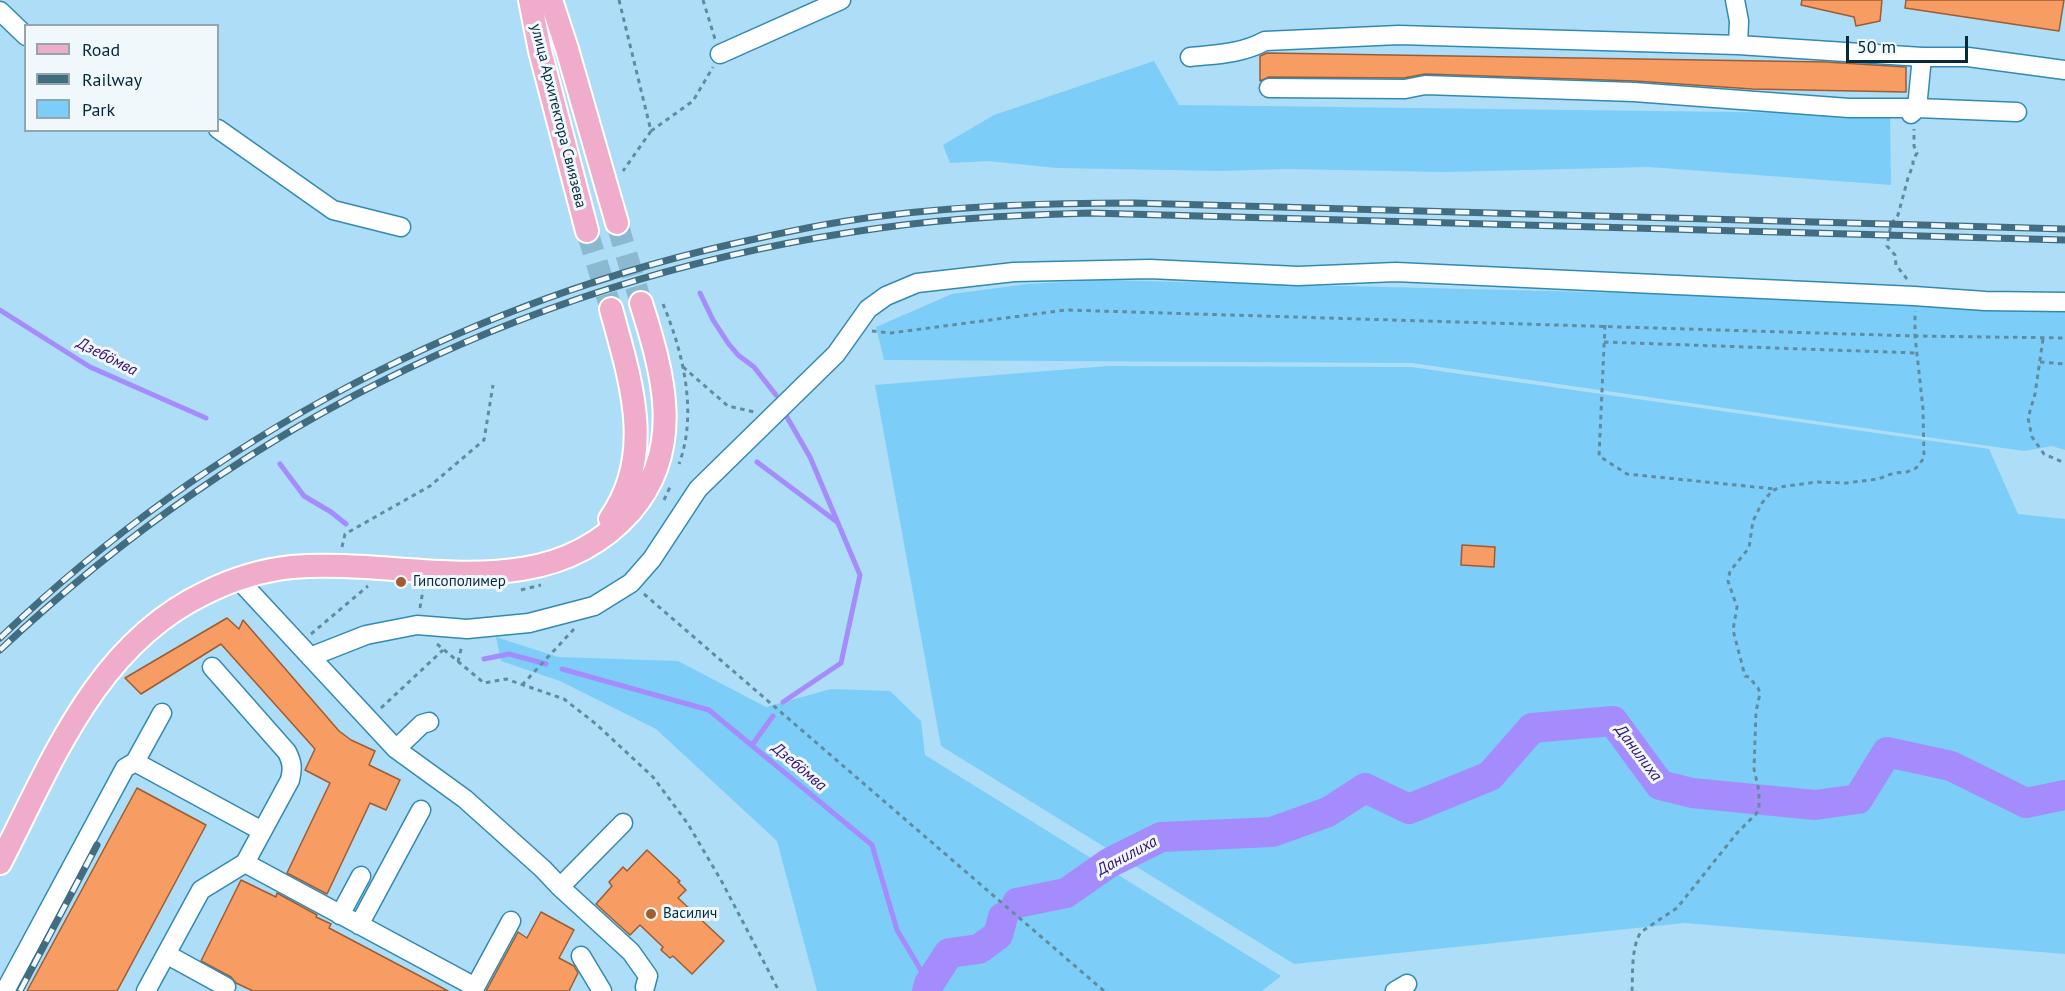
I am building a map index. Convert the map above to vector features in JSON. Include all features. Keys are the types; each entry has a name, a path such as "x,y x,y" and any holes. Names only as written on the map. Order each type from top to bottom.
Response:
{"main road":[{"name":"улица Архитектора Свиязева","path":"530,0 540,51 587,231"},
{"name":"улица Архитектора Свиязева","path":"551,0 617,223"},
{"path":"0,863 69,729 93,691 127,648 179,608 204,593 239,580 291,567 338,566 482,573 522,570 559,561 580,551 615,526 641,498 658,462 663,441 665,402 656,352 652,303"},
{"path":"580,551 600,533 620,504 635,462 637,421 611,309"}],"lane":[{"path":"720,54 841,0"},
{"path":"1735,0 1739,21 1738,45"},
{"path":"0,11 24,34"},
{"path":"1190,57 1233,53 1251,49 1265,41 1399,35 1738,45 1922,57 1968,57 2065,70"},
{"path":"1914,111 1922,57"},
{"path":"1269,88 1405,89 1425,85 1634,92 1914,111 2017,112"},
{"path":"219,130 333,210 401,227"},
{"path":"304,651 417,625 467,629 529,623 594,606 632,583 652,559 698,489 836,354 868,309 886,296 917,283 1014,272 1128,269 1298,276 1396,272 1903,295 1985,301 2065,302"},
{"path":"239,580 396,749 465,799 631,952 648,976 645,987"},
{"path":"147,991 201,890 245,863 290,780 293,770 292,761 287,752 212,667"},
{"path":"5,991 125,768 135,762 162,713"},
{"path":"396,749 422,724 429,722"},
{"path":"135,762 262,831"},
{"path":"359,925 421,810"},
{"path":"560,887 622,823"},
{"path":"245,863 474,989 511,921"},
{"path":"340,915 361,876"},
{"path":"166,954 226,987"},
{"path":"581,956 603,991"}],"path":[{"path":"619,0 651,130"},
{"path":"623,171 651,130 693,101 720,54 702,0"},
{"path":"1895,255 1887,246 1891,224 1898,215 1917,153 1914,146 1914,111"},
{"path":"652,303 670,321 683,367 688,407 684,452 675,474"},
{"path":"1605,325 1599,456 1627,474 1776,489 1817,482 1846,483 1878,479 1916,468 1924,458 1925,441 1915,336 1915,304"},
{"path":"853,329 891,333 1066,310 1915,336 2065,338"},
{"path":"2043,339 2035,393 2028,418 2032,437 2044,454 2065,463"},
{"path":"1604,342 1917,353"},
{"path":"2040,362 2065,364"},
{"path":"683,367 728,406 771,416"},
{"path":"338,566 345,534 430,486 484,440 493,385"},
{"path":"661,503 667,496 671,485"},
{"path":"1632,991 1638,936 1677,908 1759,808 1759,791 1754,769 1756,712 1760,693 1749,677 1745,676 1733,630 1737,607 1728,581 1730,571 1749,548 1753,522 1762,503 1776,489"},
{"path":"518,590 550,582"},
{"path":"632,583 1104,991"},
{"path":"304,651 370,585 358,585"},
{"path":"413,588 423,589"},
{"path":"522,685 594,606"},
{"path":"417,625 443,650 484,683 506,680 564,699 572,704 653,777 688,824 717,872 778,991"},
{"path":"369,720 443,650"}],"green space":[{"path":"1154,61 1179,105 1890,114 1891,185 1649,167 1445,172 1286,169 1221,171 1057,168 988,161 950,163 943,145 994,115"},
{"path":"1102,280 2065,306 2065,450 2052,446 2024,451 1412,363 884,360 876,327 952,294 1028,284"},
{"path":"1108,366 1411,367 1989,449 2018,514 2065,519 2065,954 1684,923 1294,964 941,746 875,385"},
{"path":"496,637 558,657 678,661 766,707 831,689 890,691 921,721 925,755 1281,976 1262,991 817,991 777,841 656,729 560,681 501,661"}],"building":[{"path":"1802,0 1882,0 1880,21 1856,26 1854,17 1801,5"},
{"path":"1906,0 2064,0 2059,31 1905,8"},
{"path":"1267,53 1826,62 1906,67 1906,92 1752,89 1635,81 1425,74 1404,78 1269,77 1260,81 1260,56"},
{"path":"1462,545 1495,547 1494,567 1461,565"},
{"path":"227,618 239,629 243,620 339,731 351,740 375,751 369,765 400,780 386,810 370,803 327,894 287,873 330,783 305,770 315,749 221,644 141,694 125,678"},
{"path":"137,788 206,825 117,991 27,991"},
{"name":"Василич","path":"647,850 680,881 678,882 686,890 678,898 724,941 692,974 673,956 670,958 661,950 663,947 640,925 630,935 596,904 612,886 609,882 623,867 627,871"},
{"path":"241,880 276,897 277,893 331,924 329,928 448,991 253,991 236,983 231,977 201,961"},
{"path":"541,912 574,930 559,958 574,966 578,973 569,991 486,991 518,932 527,938"}],"waterway":[{"path":"700,293 713,320 728,343 738,355 754,367 776,395"},
{"name":"Дзебӧмва","path":"0,310 90,367 206,418"},
{"path":"783,702 841,663 860,575 810,457 784,412"},
{"path":"757,462 837,522"},
{"name":"Дзебӧмва","path":"280,464 304,496 346,524"},
{"path":"484,659 509,654 546,664"},
{"name":"Дзебӧмва","path":"562,669 709,710 872,845 897,930 929,984"},
{"path":"752,745 773,716"},
{"name":"Данилиха","path":"1017,903 1066,893 1109,863 1161,837 1272,832 1328,812 1365,788 1409,809 1490,776 1532,728 1613,721 1660,785 1692,793 1815,805 1858,799 1887,752 1951,766 2026,803 2065,795"},
{"name":"Данилиха","path":"927,991 949,953 979,949 998,935 1003,917"}],"tunnel":[{"path":"617,223 641,303"},
{"path":"587,231 611,309"}],"railway":[{"path":"0,638 81,566 166,500 256,440 349,386 446,339 547,299 650,265 805,228 873,217 951,209 1042,204 1134,203 2065,229"},
{"path":"0,650 95,567 194,493 298,427 406,369 519,321 635,281 756,250 880,228 933,222 1091,213 2065,240"},
{"path":"20,991 97,845"}],"place":[{"name":"Гипсополимер","path":"401,582"},
{"name":"Василич","path":"651,914"}]}
